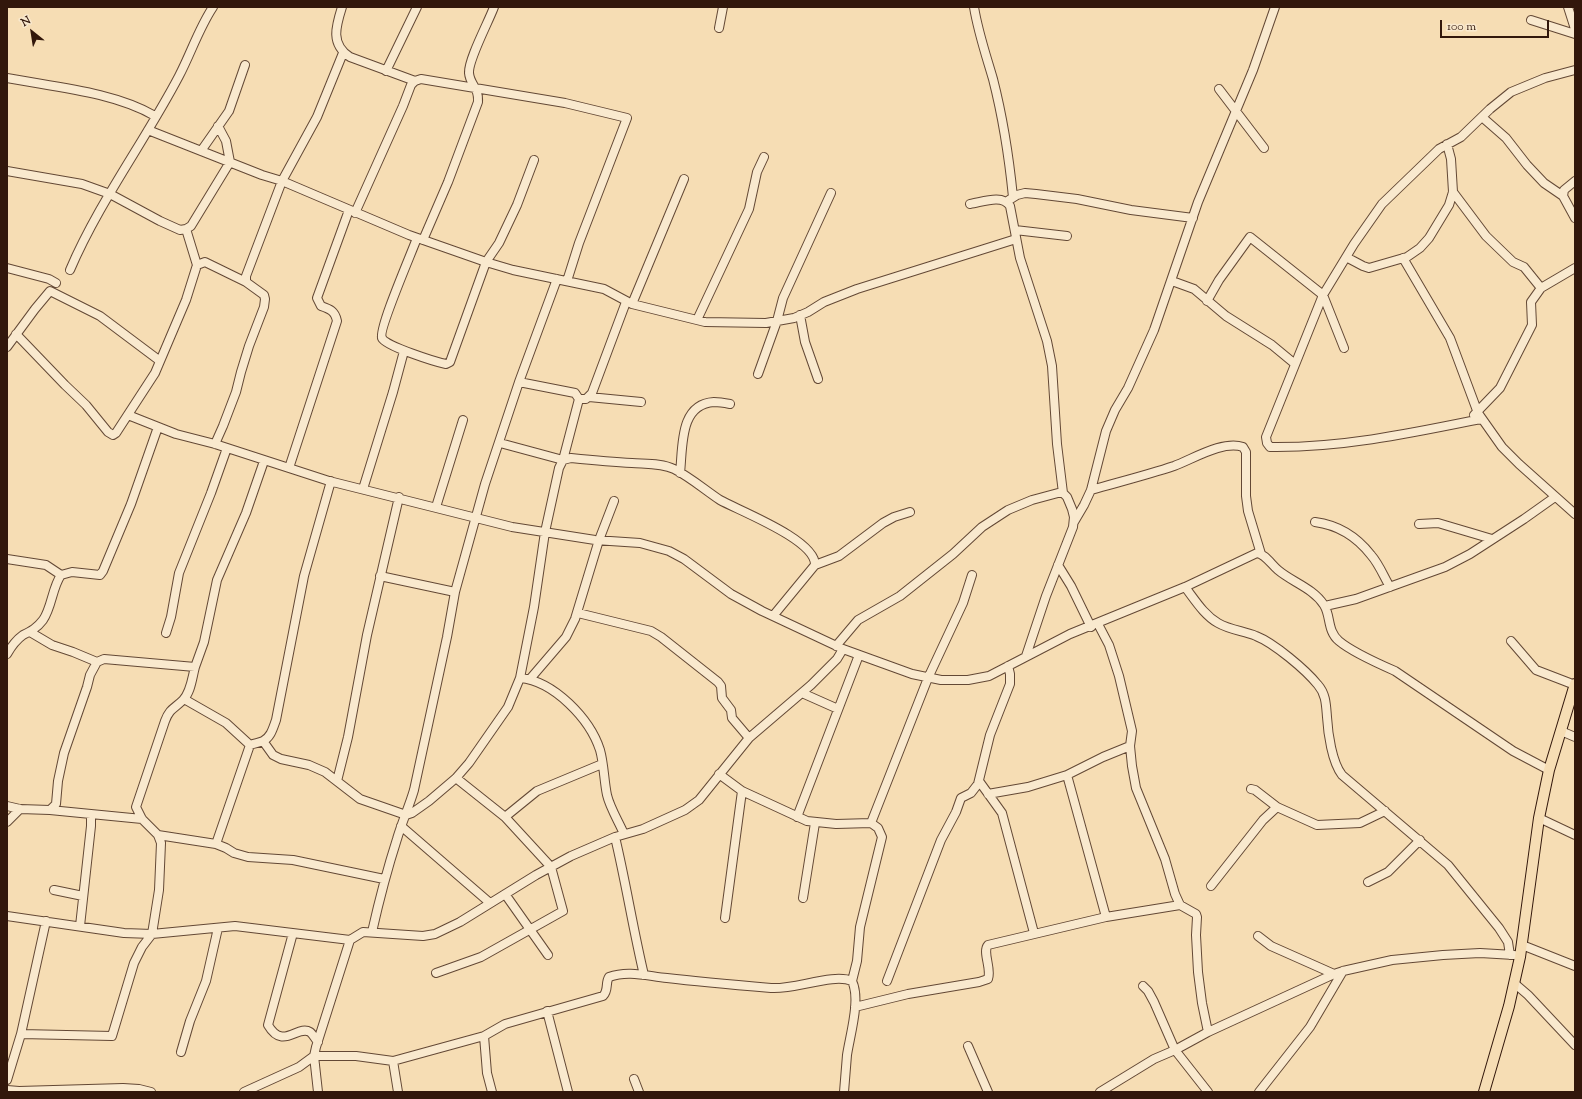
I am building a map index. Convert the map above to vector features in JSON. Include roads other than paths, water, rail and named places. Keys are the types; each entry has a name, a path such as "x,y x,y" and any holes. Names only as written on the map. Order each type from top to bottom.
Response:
{"main road":[{"path":"1485,1091 1509,1006 1514,983 1515,956 1522,945 1539,818 1549,770 1575,685"}],"street":[{"path":"70,270 85,236 180,75 200,28 213,7"},
{"path":"342,7 335,29 339,46 343,53 415,81"},
{"path":"386,71 416,7"},
{"path":"494,7 472,61 469,73 478,94 478,102 448,182 420,239 381,331 381,337 385,342 404,351 444,364 450,362 486,262 499,243 514,211 534,160"},
{"path":"719,28 723,7"},
{"path":"974,7 982,44 1003,123 1010,206 1014,230 1047,342 1052,366 1057,444 1063,494"},
{"path":"1026,656 1074,522 1091,490 1109,422 1128,388 1154,330 1193,218 1235,111 1253,70 1275,7"},
{"path":"1568,7 1575,29"},
{"path":"1531,20 1575,34"},
{"path":"246,282 246,276 282,181 317,117 343,53"},
{"path":"201,151 229,110 245,65"},
{"path":"1575,70 1545,78 1511,92 1490,109 1461,137 1439,149 1382,204 1370,219 1323,295 1266,437 1267,443 1270,447 1316,446 1388,438 1460,423 1480,416 1500,388 1532,325 1531,302 1541,288 1575,268"},
{"path":"7,78 106,97 145,110 155,116"},
{"path":"289,468 337,321 334,313 321,306 317,298 352,212 411,85 415,81 421,79 565,103 627,118 579,243 567,281"},
{"path":"1219,89 1264,148"},
{"path":"1482,117 1506,138 1527,165 1544,183 1563,196 1575,218"},
{"path":"7,171 82,184 110,194 180,230 186,229 192,226 230,162 226,141 218,126"},
{"path":"148,130 262,175 282,181 352,212 420,239 486,262 513,270 604,289 629,303 698,320 713,322 766,322 777,321 800,315 824,302 850,291 1016,239"},
{"path":"1346,257 1369,268 1403,258 1420,248 1437,228 1449,205 1453,192 1451,160 1448,144"},
{"path":"698,320 749,209 757,172 764,157"},
{"path":"589,397 684,180"},
{"path":"1563,196 1564,190 1575,181"},
{"path":"1453,192 1486,236 1513,262 1524,267 1541,288"},
{"path":"758,374 777,321 783,298 831,193"},
{"path":"970,204 1000,199 1010,200 1025,193 1064,197 1131,210 1193,218"},
{"path":"16,334 86,405 110,434 116,433 155,373 186,300 197,265 186,229"},
{"path":"1014,230 1067,236"},
{"path":"1207,300 1219,280 1250,237 1323,295 1344,348"},
{"path":"1403,258 1450,338 1480,416 1502,447 1575,514"},
{"path":"197,265 205,262 246,282 264,295 265,298 264,307 247,352 231,407 215,444"},
{"path":"7,268 49,279 56,283"},
{"path":"372,932 384,879 414,790 447,637 455,592 485,484 519,382 557,279"},
{"path":"1172,281 1194,289 1226,316 1272,345 1295,364"},
{"path":"7,347 50,291 100,316 160,361"},
{"path":"800,315 805,342 818,379"},
{"path":"363,489 404,351"},
{"path":"519,382 574,393 579,399"},
{"path":"579,399 586,399 589,397 641,402"},
{"path":"263,741 272,755 281,759 309,765 325,772 360,799 406,815 412,813 429,801 456,778 473,758 508,707 520,678 534,607 545,532 559,468 563,460 579,399"},
{"path":"680,473 685,426 692,413 696,408 714,402 730,404"},
{"path":"128,415 176,434 215,444 264,461 331,481 512,527 600,540 640,543 669,551 684,559 731,594 840,648 912,674 941,680 968,680 989,676 1070,634 1185,587 1256,553 1261,554"},
{"path":"436,507 463,420"},
{"path":"7,654 12,645 22,636 35,630 44,619 52,597 55,583 61,575 72,572 100,575 103,571 131,504 158,427"},
{"path":"500,442 563,460 571,458 659,465 674,469 720,500 782,530 797,541 814,557 815,565"},
{"path":"1091,490 1174,466 1220,448 1237,445 1243,447 1246,452 1246,496 1248,511 1261,554 1279,571 1318,597 1325,606 1330,629 1338,640 1377,663 1395,671 1513,750 1549,770"},
{"path":"166,633 171,617 178,573 211,493 227,448"},
{"path":"21,1034 112,1036 134,963 142,946 152,934 159,890 161,843 158,835 142,819 136,807 169,711 184,699 189,690 204,642 217,580 246,513 264,461"},
{"path":"216,844 250,746 269,737 276,720 304,576 331,481"},
{"path":"318,1092 314,1056 350,940 362,932 423,936 435,934 460,922 571,856 615,837 643,829 685,810 699,800 749,738 802,693 837,658 840,648 858,620 900,596 949,557 990,521 1008,510 1032,500 1058,493 1067,497 1072,509 1074,522"},
{"path":"1325,606 1356,599 1445,567 1470,554 1555,497"},
{"path":"338,781 348,737 367,635 399,498"},
{"path":"530,679 566,636 578,612 600,540 614,501"},
{"path":"773,616 815,565 839,556 883,523 894,517 910,512"},
{"path":"1315,522 1329,524 1353,537 1372,555 1390,587"},
{"path":"1419,524 1438,522 1492,539"},
{"path":"7,559 46,565 61,575"},
{"path":"1058,565 1094,625 1109,645 1119,676 1132,731 1130,746 1136,788 1157,838 1180,905 1196,914 1197,917 1196,934 1198,972 1208,1032"},
{"path":"871,823 928,678 963,603 972,575"},
{"path":"380,576 455,592"},
{"path":"1185,587 1204,611 1219,624 1258,636 1298,664 1317,684 1322,690 1324,697 1334,760 1342,775 1448,865 1463,882 1508,942 1515,956"},
{"path":"578,612 650,631 661,637 718,682 721,686 722,698 731,710 732,718 749,738"},
{"path":"30,632 52,645 97,662"},
{"path":"1511,641 1536,670 1575,685"},
{"path":"797,817 859,655"},
{"path":"50,810 56,804 58,781 64,753 90,675 97,662 104,659 195,667"},
{"path":"887,981 940,840 956,812 961,798 971,793 976,788 979,781 983,758 990,735 1010,684 1008,666"},
{"path":"520,678 536,681 558,694 578,713 590,729 600,751 607,796 624,834"},
{"path":"802,693 838,709"},
{"path":"184,699 226,723 250,746"},
{"path":"1561,731 1575,736"},
{"path":"988,794 1028,787 1067,775 1103,757 1130,746"},
{"path":"505,817 537,791 602,764"},
{"path":"719,774 742,791 797,817 815,823 871,823 878,828 882,837 860,927 857,961 852,981"},
{"path":"1067,775 1106,917"},
{"path":"436,973 481,957 563,911 551,867 505,817 456,778"},
{"path":"979,781 1002,813 1034,933"},
{"path":"1251,789 1277,807 1317,825 1360,822 1386,811"},
{"path":"725,918 742,791"},
{"path":"7,806 20,809 30,808 142,819"},
{"path":"1211,886 1263,820 1277,807"},
{"path":"7,822 20,809"},
{"path":"80,926 91,814"},
{"path":"1539,818 1575,835"},
{"path":"803,898 815,823"},
{"path":"401,826 490,903"},
{"path":"158,835 216,844 234,853 248,857 293,860 384,879"},
{"path":"615,837 625,880 631,919 644,975"},
{"path":"1368,882 1388,872 1420,840"},
{"path":"54,890 83,896"},
{"path":"505,894 548,954"},
{"path":"855,1007 908,994 979,982 988,979 990,975 986,950 988,944 1106,917 1180,905"},
{"path":"7,916 124,933 152,934 235,926 350,940"},
{"path":"7,1080 21,1034 46,921"},
{"path":"181,1052 190,1021 206,981 218,928"},
{"path":"293,933 268,1025 274,1035 278,1036 285,1036 307,1030 318,1042"},
{"path":"1258,936 1271,946 1334,974"},
{"path":"1522,945 1575,966"},
{"path":"1100,1092 1154,1060 1208,1032 1343,971 1392,960 1480,953 1515,956"},
{"path":"1259,1092 1310,1027 1343,971"},
{"path":"244,1092 299,1067 314,1056 356,1056 393,1061 484,1036 505,1024 603,996 607,990 607,980 609,977 630,973 771,988 833,980 847,979 852,981 856,988 855,1007 847,1055 844,1092"},
{"path":"1514,983 1528,995 1575,1045"},
{"path":"1143,986 1148,991 1154,1002 1175,1050 1208,1092"},
{"path":"547,1011 568,1092"},
{"path":"484,1036 487,1073 492,1092"},
{"path":"968,1046 988,1092"},
{"path":"393,1061 398,1092"},
{"path":"634,1079 638,1092"},
{"path":"7,1090 60,1091 123,1088 152,1092"}]}
